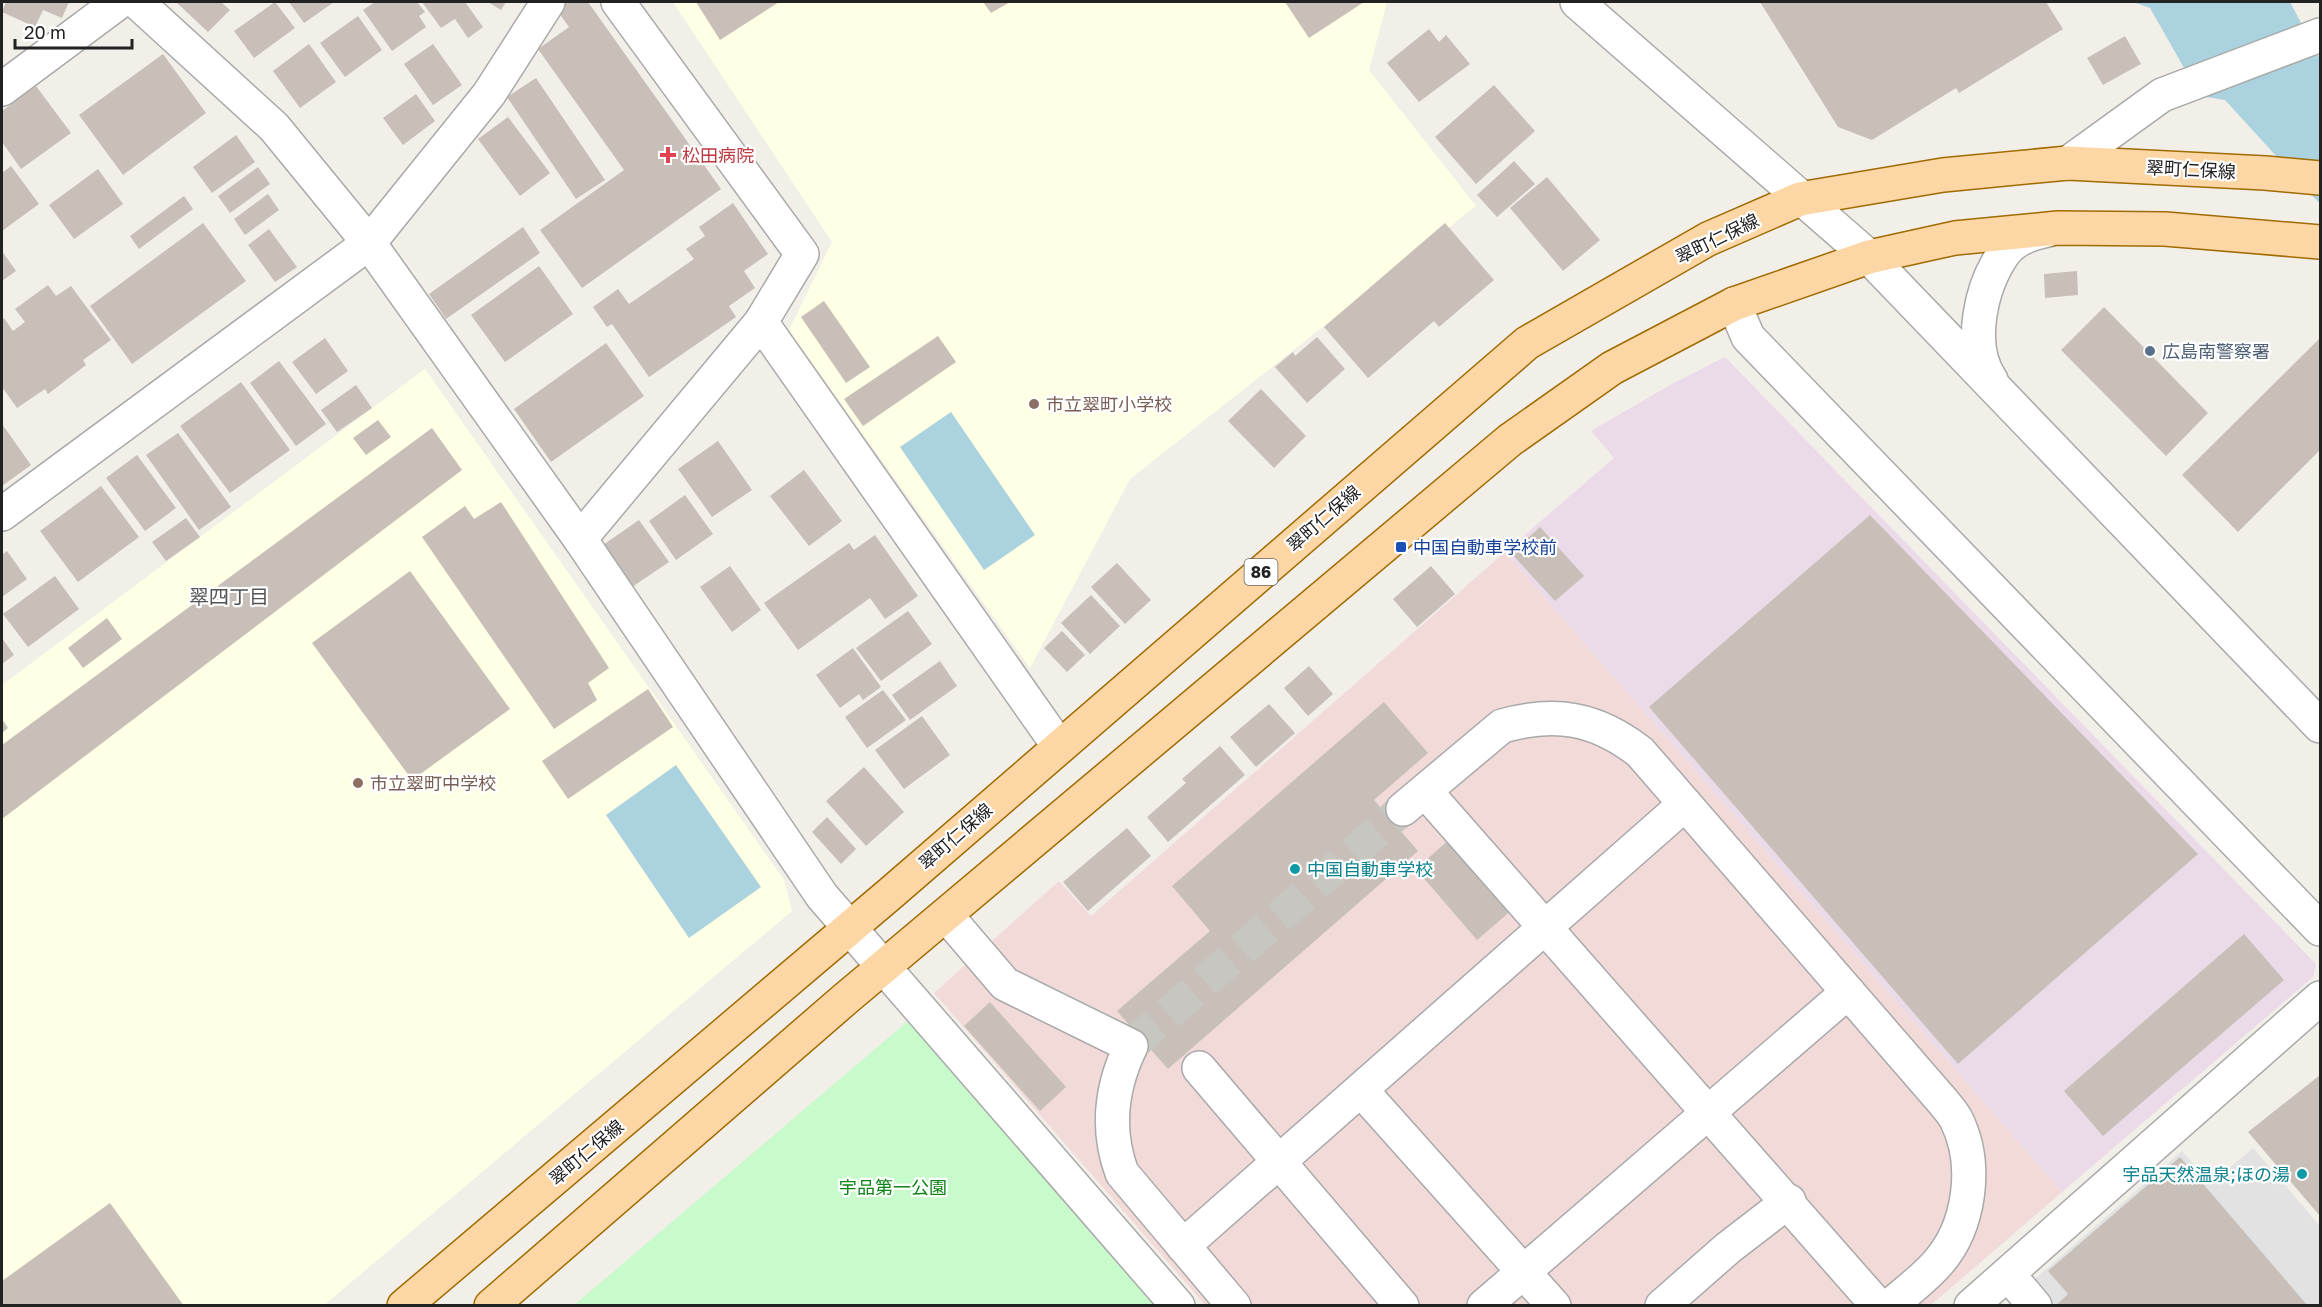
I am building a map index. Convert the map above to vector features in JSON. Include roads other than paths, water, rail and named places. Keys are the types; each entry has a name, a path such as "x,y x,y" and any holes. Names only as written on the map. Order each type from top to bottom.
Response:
{"main road":[{"name":"翠町仁保線","path":"404,1305 849,928 1527,343 1708,239 1800,199 1943,175 2068,163 2320,178"},
{"path":"491,1305 883,968 1510,440 1612,368 1734,304 1869,257 1955,237 2058,228 2165,229 2320,242"}],"street":[{"path":"2,89 119,2"},
{"path":"137,2 274,127 369,243 580,539 822,896 1178,1305"},
{"path":"2,514 369,243 489,94 548,2"},
{"path":"580,539 761,322 802,254 618,2"},
{"path":"1578,2 1800,199 1869,257 2320,726"},
{"path":"2068,163 2162,95 2320,34"},
{"path":"1999,391 1984,370 1977,344 1980,318 1991,279 2005,252 2029,234 2058,228"},
{"path":"1734,304 1748,337 2320,929"},
{"path":"761,322 1058,746"},
{"path":"1878,1305 1789,1201 1545,927 1414,800 1502,726 1553,717 1590,723 1617,735 1640,753 1956,1119 1969,1166 1968,1193 1956,1238 1936,1265 1890,1305"},
{"path":"1183,1246 1685,804"},
{"path":"946,915 1005,984 1131,1046 1121,1066 1111,1116 1113,1148 1122,1173 1234,1305"},
{"path":"1484,1305 1848,992"},
{"path":"1971,1305 2320,998"},
{"path":"1198,1068 1402,1305"},
{"path":"1361,1090 1554,1305"},
{"path":"1662,1305 1728,1248 1789,1201"},
{"path":"2008,1274 2035,1305"}],"water":[{"path":"2133,2 2290,2 2320,59 2320,204 2225,100 2200,96 2150,8"},
{"path":"951,412 1035,535 984,570 900,447"},
{"path":"676,765 761,887 689,938 606,815"}],"tunnel":[{"path":"1131,1046 1403,809"}],"place":[{"name":"松田病院","path":"668,155"},
{"name":"広島南警察署","path":"2150,351"},
{"name":"市立翠町小学校","path":"1034,404"},
{"name":"中国自動車学校前","path":"1401,547"},
{"name":"市立翠町中学校","path":"358,783"},
{"name":"中国自動車学校","path":"1295,869"},
{"name":"宇品天然温泉;ほの湯","path":"2302,1174"}],"district":[{"name":"翠四丁目","path":"229,596"}],"park label":[{"name":"宇品第一公園","path":"893,1187"}]}
